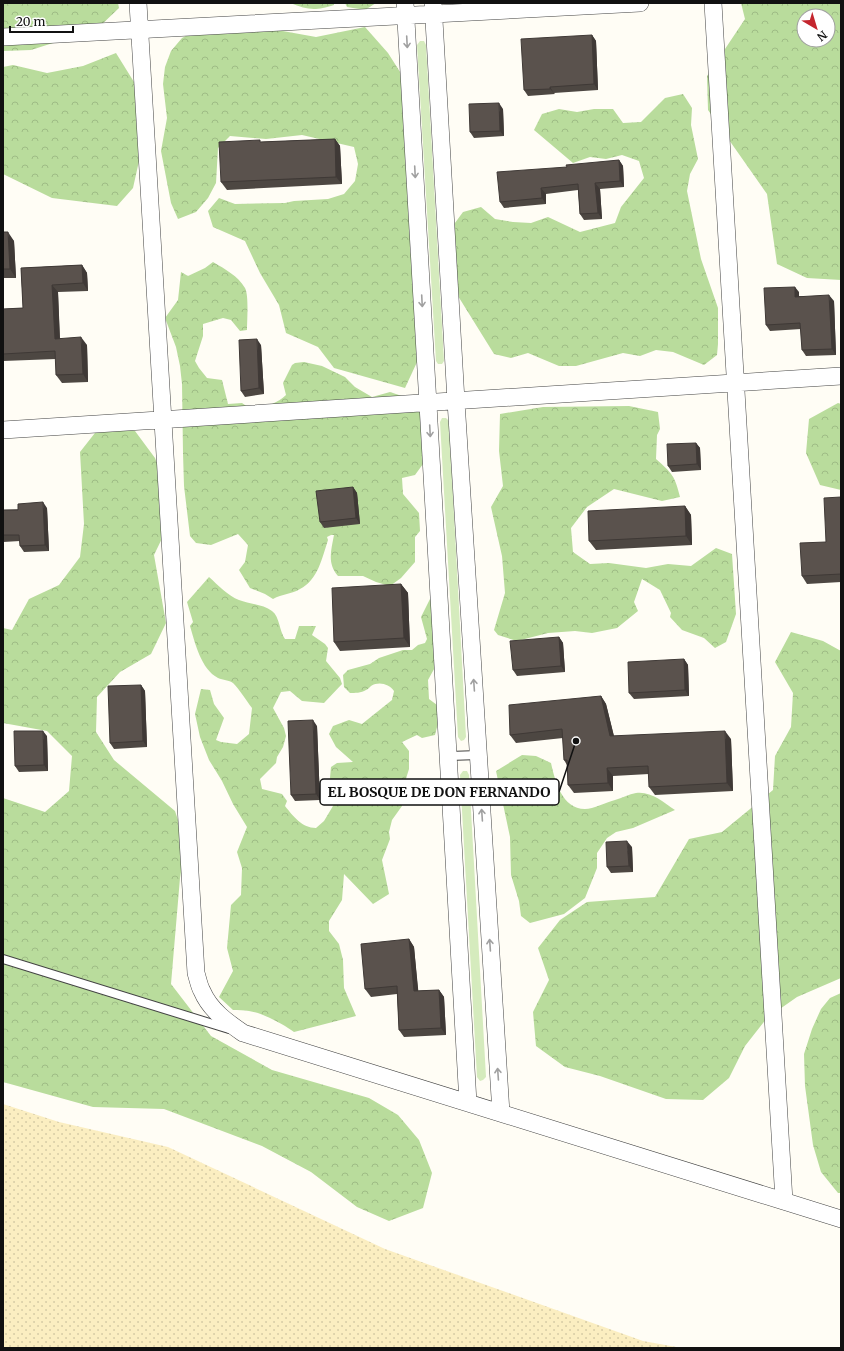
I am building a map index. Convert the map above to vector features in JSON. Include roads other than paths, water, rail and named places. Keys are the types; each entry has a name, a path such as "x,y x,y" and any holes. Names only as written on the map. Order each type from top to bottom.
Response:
{"street":[{"path":"138,3 196,973 202,992 212,1008 226,1022 244,1034 841,1219"},
{"path":"3,37 139,30 405,9 640,3"},
{"path":"713,3 784,1201"},
{"path":"405,9 468,1103"},
{"path":"434,9 456,401 501,1113"},
{"path":"3,430 841,376"}],"lane":[{"path":"448,756 479,756"},
{"path":"3,959 244,1034"}],"place":[{"name":"EL BOSQUE DE DON FERNANDO","path":"576,741"}]}
